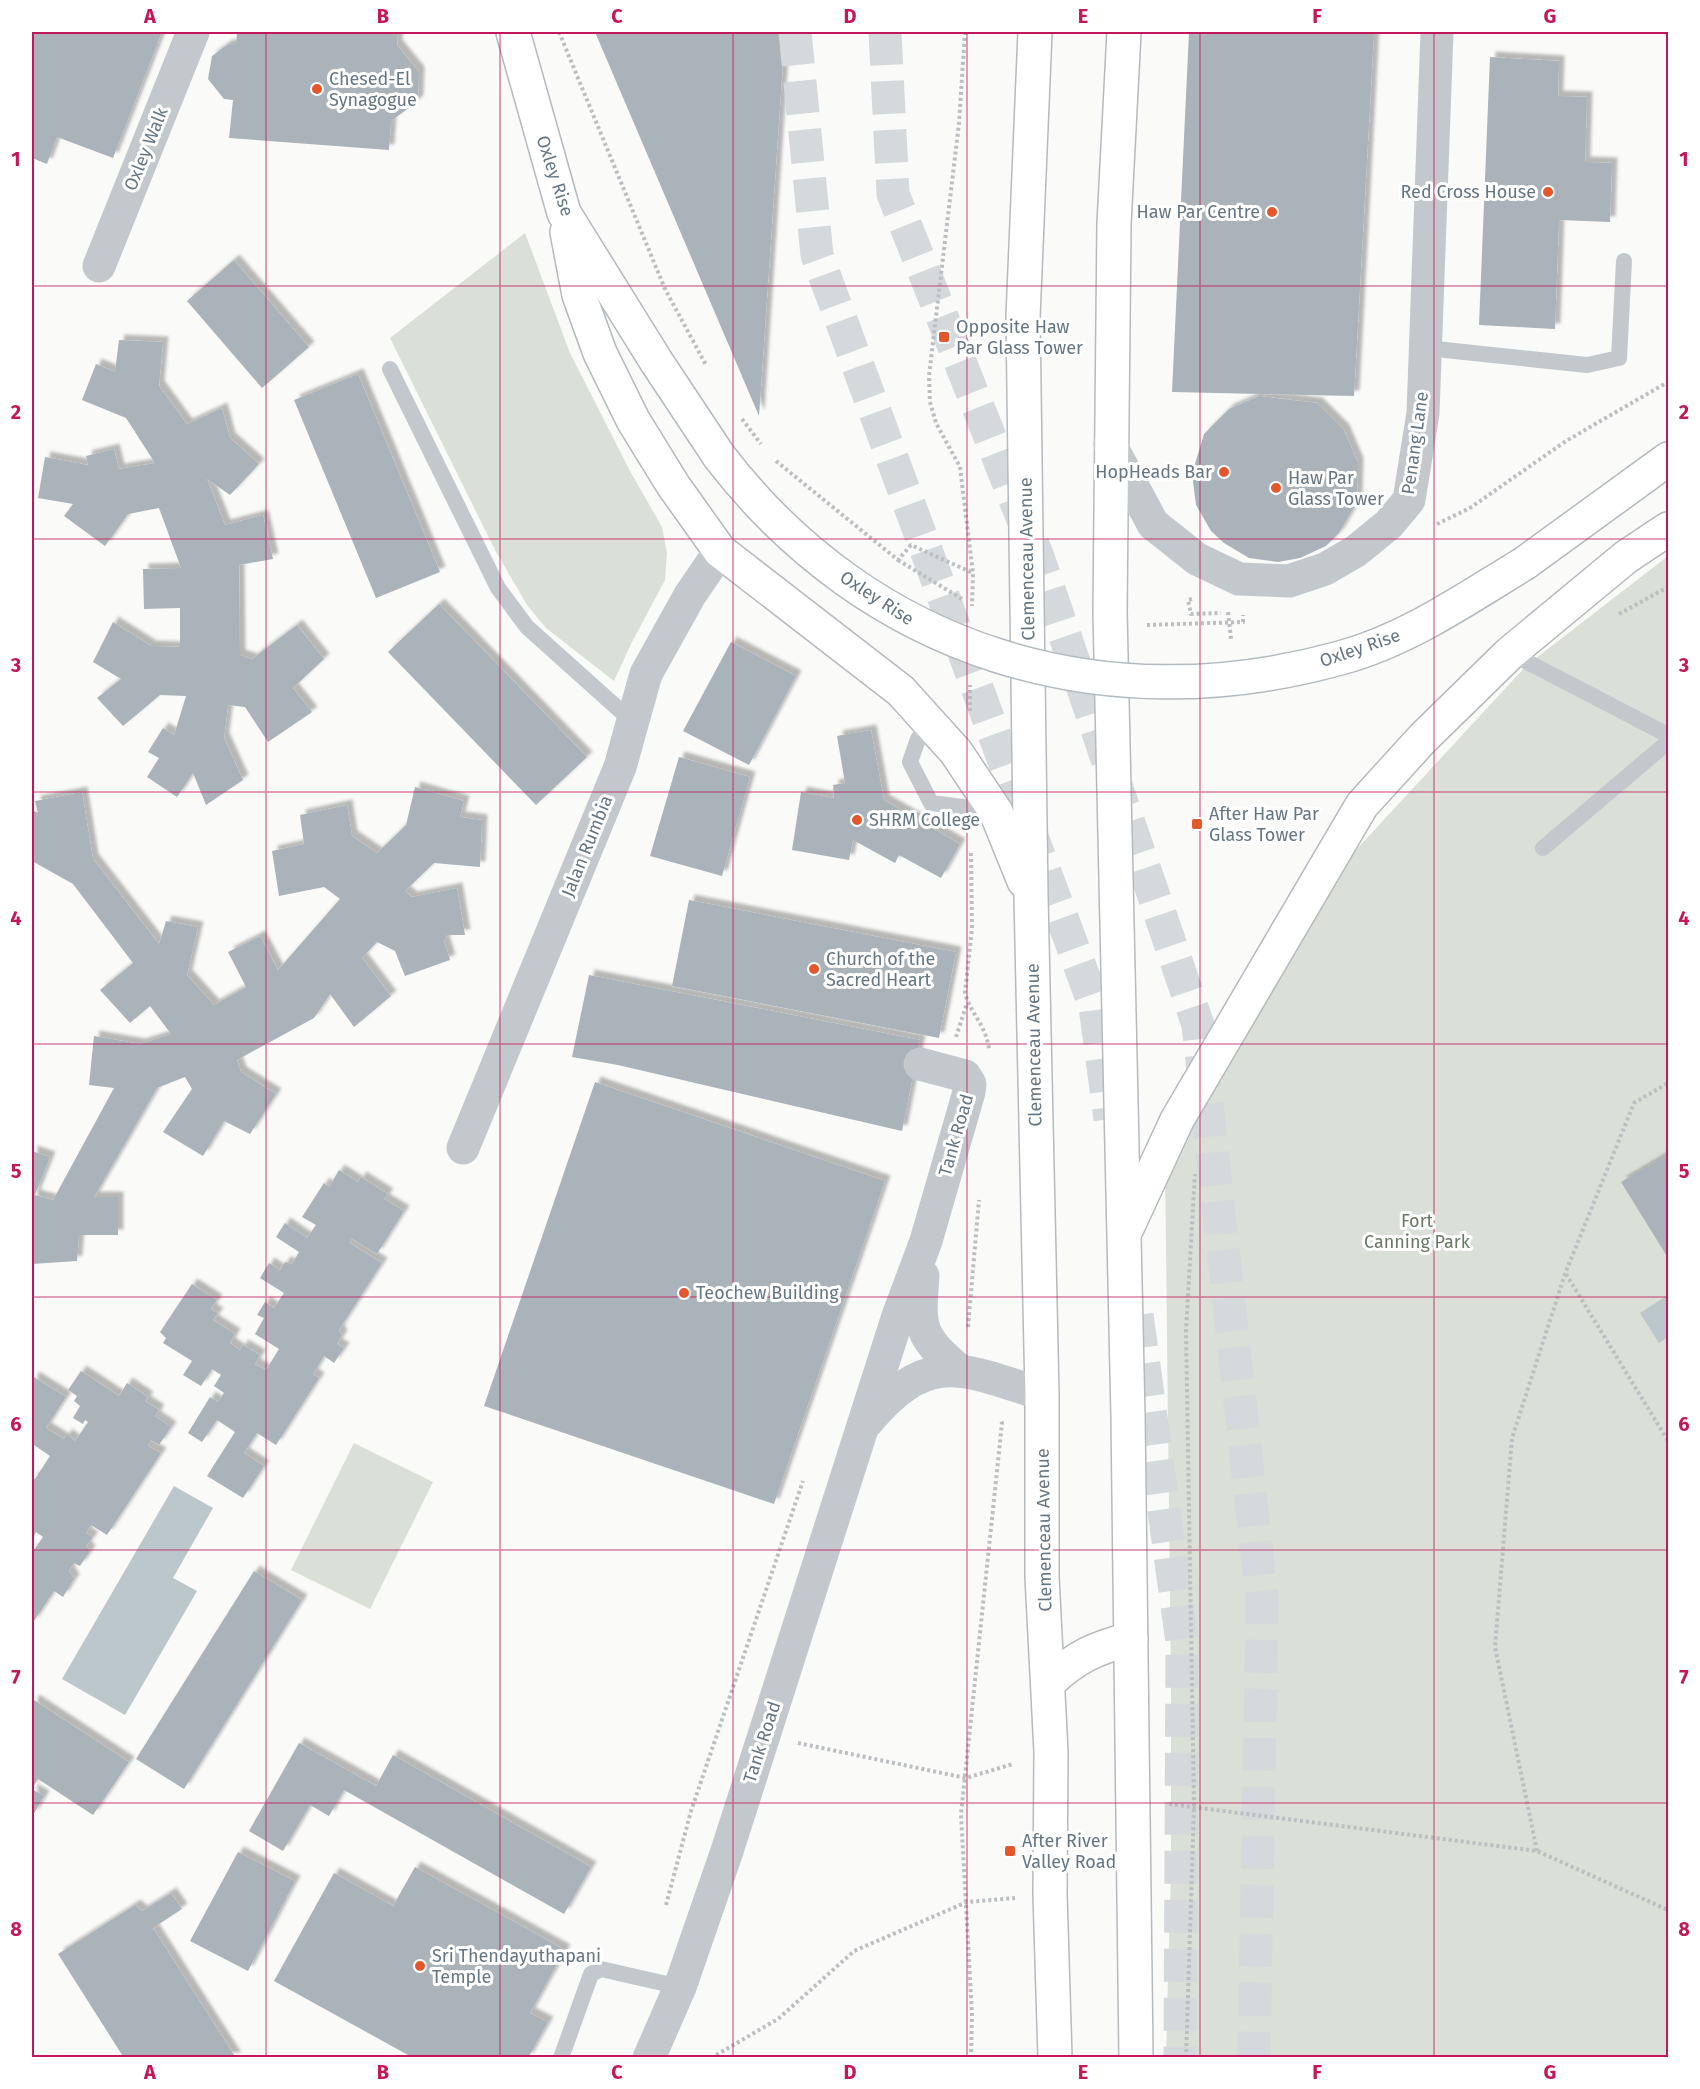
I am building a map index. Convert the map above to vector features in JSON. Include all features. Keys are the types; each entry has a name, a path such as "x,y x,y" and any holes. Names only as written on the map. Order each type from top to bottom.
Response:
{"main road":[{"name":"Oxley Rise","path":"513,32 564,213 656,361 719,456 748,494 786,532 868,596 921,626 983,652 1043,670 1121,679 1188,681 1252,678 1341,658 1430,622 1525,562 1668,459"},
{"name":"Clemenceau Avenue","path":"1035,32 1023,317 1031,896 1042,1394 1042,1577 1052,1752 1050,1894 1055,2058"},
{"path":"1124,32 1114,224 1110,611 1124,1235 1136,2058"},
{"path":"564,213 579,295 600,353 673,485 720,550 902,692 956,752 996,812 1031,896"},
{"path":"1124,1235 1177,1120 1362,805 1423,738 1510,653 1626,557 1668,529"},
{"path":"1049,1682 1070,1662 1096,1648 1131,1639"}],"street":[{"name":"Oxley Walk","path":"99,266 193,32"},
{"name":"Penang Lane","path":"1110,444 1153,524 1197,559 1239,579 1289,581 1325,569 1356,551 1389,524 1409,500 1423,412 1437,32"},
{"name":"Jalan Rumbia","path":"464,1148 620,767 646,674 690,595 720,550"},
{"name":"Tank Road","path":"649,2058 680,1988 866,1424 898,1316 926,1241 970,1084 968,1079 958,1073 920,1064"},
{"name":"Tank Road","path":"926,1241 920,1306 921,1326 927,1339 958,1369"},
{"name":"Tank Road","path":"866,1424 885,1401 928,1373 958,1369 1042,1394"}],"lane":[{"path":"1426,348 1587,365 1619,358 1624,261"},
{"path":"390,369 498,588 527,627 633,722"},
{"path":"1510,653 1668,735"},
{"path":"930,723 918,739 910,762 931,803 996,812"},
{"path":"1543,848 1668,742"},
{"path":"561,2058 591,1974 596,1971 601,1970 680,1988"}],"path":[{"path":"559,32 665,289 708,370"},
{"path":"1389,524 1413,526 1442,524 1503,488 1566,441 1668,382"},
{"path":"739,415 765,449"},
{"path":"771,458 898,560 979,607"},
{"path":"898,560 911,545 973,573"},
{"path":"1608,619 1668,587"},
{"path":"1143,625 1243,622 1242,605"},
{"path":"1220,640 1231,639 1228,612"},
{"path":"1537,1851 1495,1647 1512,1438 1566,1274 1634,1104 1668,1083"},
{"path":"1566,1274 1668,1441"},
{"path":"1186,1330 1194,1807 1186,2058"},
{"path":"971,2058 967,1902 961,1814 1002,1423 998,1414"},
{"path":"787,1741 966,1778 1052,1752"},
{"path":"1133,1799 1537,1851 1668,1911"},
{"path":"711,2058 778,2019 854,1951 967,1902 1050,1894"}],"green space":[{"path":"525,233 570,353 630,471 662,527 667,553 665,580 614,681 546,628 527,605 495,550 390,338"},
{"name":"Fort Canning Park","path":"1668,556 1668,2057 1166,2057 1171,1871 1171,1683 1165,1160 1343,864 1527,665"},
{"path":"354,1443 433,1482 370,1609 291,1570"}],"shaded area":[{"path":"1668,1295 1668,1337 1659,1343 1640,1313"},
{"path":"174,1486 213,1508 173,1578 197,1591 125,1715 62,1679"}],"building":[{"path":"32,32 162,32 113,158 57,137 47,164 32,158"},
{"name":"Chesed-El Synagogue","path":"237,32 398,32 397,45 419,72 418,101 391,121 389,150 229,138 233,100 224,99 208,79 212,56 227,45 236,45"},
{"path":"595,32 785,32 759,416"},
{"name":"Haw Par Centre","path":"1189,32 1374,32 1354,396 1172,392"},
{"name":"Red Cross House","path":"1490,57 1559,61 1558,96 1587,97 1585,162 1612,163 1610,222 1559,220 1555,329 1479,325"},
{"path":"234,260 309,347 262,388 187,301"},
{"path":"119,340 163,342 159,386 187,424 222,408 230,438 259,464 230,495 207,479 225,525 263,515 273,559 239,565 240,655 252,659 297,625 324,659 293,688 312,712 268,742 245,707 228,705 224,738 243,780 206,805 193,773 177,797 147,777 159,758 148,752 163,728 174,735 186,696 160,695 123,726 97,698 121,679 93,662 113,622 151,646 180,647 180,608 144,609 143,569 181,568 159,508 128,514 105,546 64,516 73,504 38,498 45,457 88,465 86,456 114,449 119,469 155,463 126,418 82,400 96,364 115,372"},
{"path":"358,374 440,572 376,598 294,400"},
{"name":"Haw Par Glass Tower","path":"1259,396 1317,403 1344,430 1358,463 1357,502 1339,533 1326,546 1300,558 1278,562 1249,558 1224,543 1211,531 1196,505 1192,474 1204,434 1229,409"},
{"path":"439,604 587,757 536,805 388,652"},
{"path":"731,642 796,676 749,765 683,731"},
{"name":"SHRM College","path":"871,730 884,800 960,844 941,878 899,855 895,863 853,840 849,860 792,850 801,792 834,798 833,785 845,783 837,736"},
{"path":"679,757 750,777 722,876 650,856"},
{"path":"415,787 464,801 460,817 482,820 480,867 434,863 405,891 412,897 457,888 465,935 447,935 444,941 450,960 405,976 395,951 377,942 362,958 391,996 354,1027 330,994 314,1018 237,1060 241,1072 276,1094 250,1134 224,1121 203,1156 163,1132 192,1089 185,1077 157,1088 94,1197 118,1197 118,1235 79,1235 77,1261 32,1264 32,1151 50,1157 35,1195 53,1200 114,1088 89,1085 94,1036 140,1044 171,1034 150,1006 130,1023 100,990 133,963 73,884 32,861 32,810 38,813 35,801 82,792 93,859 159,944 166,921 198,927 187,975 214,1005 246,987 228,952 260,936 278,970 340,899 324,887 279,896 272,851 304,844 300,815 347,805 352,836 377,853 406,825"},
{"name":"Church of the Sacred Heart","path":"689,900 956,952 939,1038 672,986"},
{"path":"589,975 920,1040 902,1131 618,1065 572,1057"},
{"name":"Teochew Building","path":"595,1082 885,1181 774,1504 484,1406"},
{"path":"1668,1154 1668,1258 1621,1182"},
{"path":"339,1170 358,1182 361,1177 388,1194 384,1199 404,1211 377,1254 351,1238 350,1243 382,1263 339,1330 342,1335 337,1344 344,1348 334,1363 324,1356 313,1374 319,1378 276,1445 257,1433 244,1453 264,1466 243,1498 207,1476 235,1432 217,1420 202,1442 188,1433 210,1397 218,1402 224,1393 214,1386 221,1375 212,1369 201,1386 183,1375 192,1361 163,1343 166,1338 160,1332 192,1284 217,1300 211,1309 218,1313 213,1320 235,1334 230,1343 240,1350 243,1345 260,1355 255,1364 266,1370 279,1349 255,1334 264,1318 257,1315 265,1302 274,1308 284,1293 260,1278 269,1263 280,1270 285,1262 292,1264 299,1252 276,1237 285,1223 307,1238 316,1225 302,1217 324,1183 329,1187"},
{"path":"81,1371 119,1396 127,1383 148,1397 145,1401 159,1410 155,1416 171,1427 159,1445 151,1440 148,1446 161,1453 107,1535 91,1525 86,1533 93,1537 86,1546 90,1551 80,1566 74,1563 69,1571 74,1579 63,1597 54,1591 32,1624 32,1548 34,1550 43,1537 36,1532 32,1540 32,1477 35,1479 50,1456 34,1445 32,1449 32,1381 34,1377 66,1397 46,1428 64,1439 67,1434 75,1441 88,1422 85,1420 83,1424 73,1418 80,1406 74,1401 77,1396 68,1390"},
{"path":"254,1571 302,1600 184,1789 136,1759"},
{"path":"34,1700 129,1762 93,1815 38,1779 32,1789 32,1704"},
{"name":"Sri Thendayuthapani Temple","path":"299,1743 376,1786 393,1755 591,1867 564,1914 344,1790 329,1816 310,1805 283,1851 249,1831"},
{"path":"32,1789 44,1796 32,1817"},
{"path":"238,1852 295,1881 248,1971 190,1941"},
{"name":"Sri Thendayuthapani Temple","path":"415,1867 565,1950 530,2013 548,2022 528,2058 406,2058 408,2055 274,1981 334,1873 393,1906"},
{"path":"171,1893 182,1909 153,1928 236,2058 124,2058 58,1954 135,1905 142,1911"}],"tunnel":[{"path":"795,32 817,255 1095,1007 1110,1119"},
{"path":"885,32 893,194 1038,557 1198,1025 1262,1600 1254,2058"},
{"path":"1137,1315 1182,1642 1180,2058"}],"place":[{"name":"Chesed-El Synagogue","path":"317,89"},
{"name":"Red Cross House","path":"1548,192"},
{"name":"Haw Par Centre","path":"1272,212"},
{"name":"Opposite Haw Par Glass Tower","path":"944,337"},
{"name":"HopHeads Bar","path":"1224,472"},
{"name":"Haw Par Glass Tower","path":"1276,488"},
{"name":"SHRM College","path":"857,820"},
{"name":"After Haw Par Glass Tower","path":"1197,824"},
{"name":"Church of the Sacred Heart","path":"814,969"},
{"name":"Teochew Building","path":"684,1293"},
{"name":"After River Valley Road","path":"1010,1851"},
{"name":"Sri Thendayuthapani Temple","path":"420,1966"}]}
